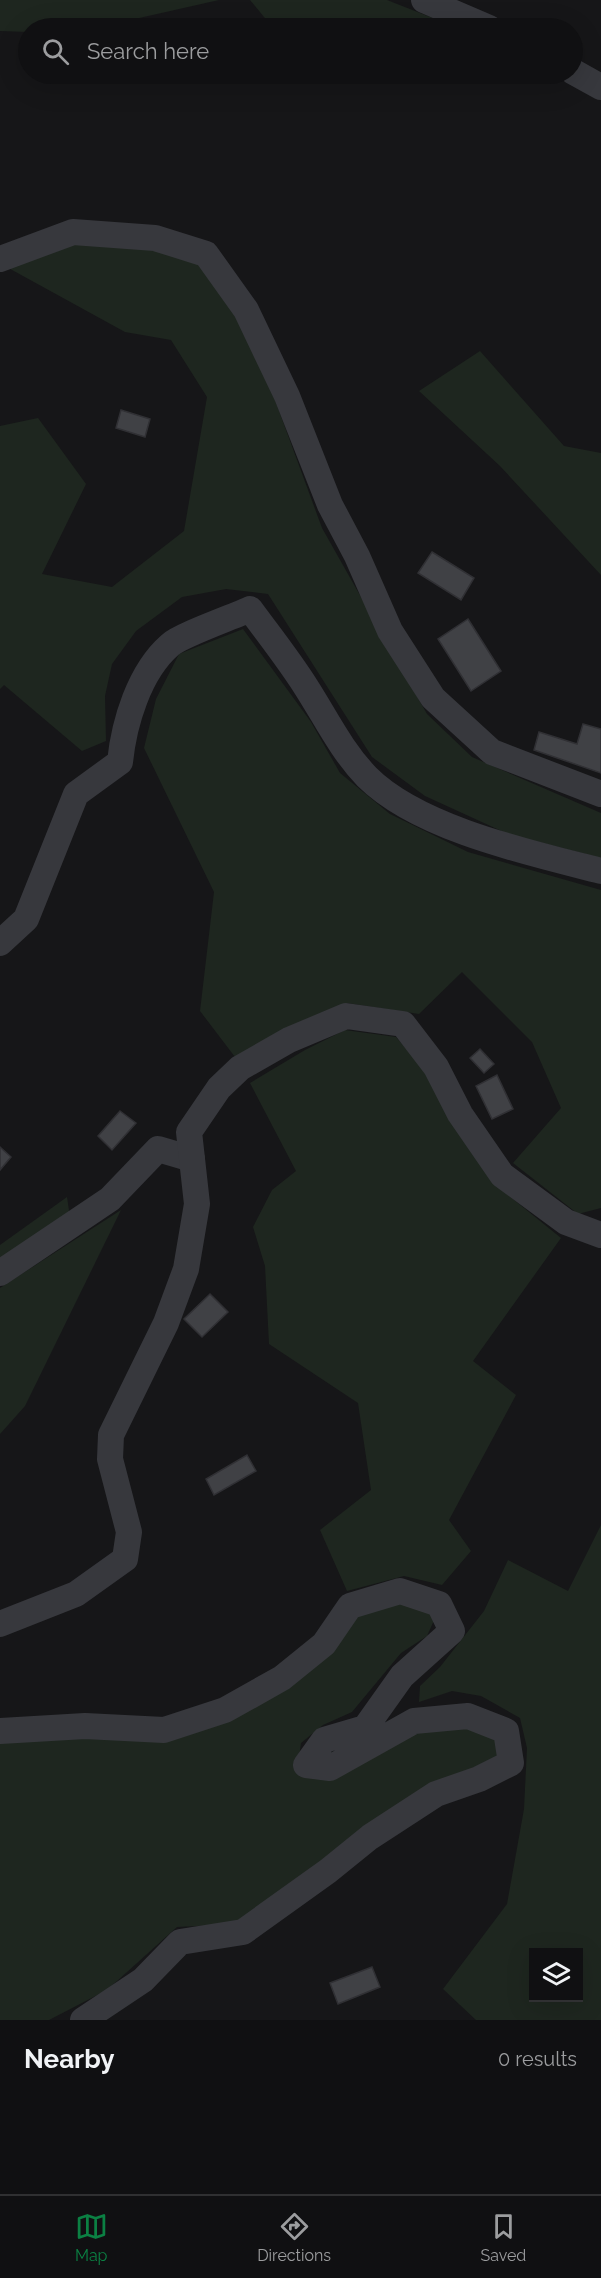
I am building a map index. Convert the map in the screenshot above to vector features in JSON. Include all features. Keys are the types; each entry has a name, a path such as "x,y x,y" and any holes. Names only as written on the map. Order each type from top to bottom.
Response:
{"street":[{"path":"424,0 466,18"},
{"path":"583,77 601,87"},
{"path":"0,259 73,232 155,238 206,254 246,310 287,396 330,505 357,556 390,631 433,698 492,752 601,794"},
{"path":"0,943 26,919 76,794 120,762 124,728 142,682 171,644 250,609 306,686 333,735 368,778 413,809 501,846 601,871"},
{"path":"0,1624 76,1594 125,1559 129,1532 110,1458 111,1435 166,1323 186,1269 196,1204 189,1132 219,1088 240,1068 289,1040 346,1016 403,1024 436,1067 460,1114 502,1175 566,1222 601,1235"},
{"path":"0,1273 110,1199 158,1149 192,1159"},
{"path":"0,1731 85,1726 164,1730 225,1710 282,1678 324,1644 350,1606 400,1591 439,1604 452,1631 402,1676 365,1728 324,1740 306,1765 330,1768 414,1721 468,1716 506,1731 511,1763 479,1779 436,1794 370,1837 320,1878 243,1932 180,1942 143,1980 83,2020"}],"shaded area":[{"path":"0,0 219,0 139,18 18,18 18,32 0,31"},
{"path":"250,0 387,0 433,18 265,18"},
{"path":"70,239 158,248 198,261 238,319 275,400 322,528 427,714 472,757 601,813 601,858 508,834 425,796 372,757 268,594 226,589 182,597 136,631 112,664 105,696 106,741 82,751 4,685 0,689 0,426 38,418 86,484 42,574 112,587 184,531 207,397 171,340 125,332 3,265"},
{"path":"480,351 564,446 601,453 601,575 500,466 419,391"},
{"path":"243,629 311,722 340,773 390,814 468,852 601,890 601,1208 578,1214 513,1163 561,1108 532,1042 462,972 419,1014 347,1003 285,1030 235,1057 200,1011 214,892 144,748 156,699 179,654"},
{"path":"345,1030 396,1037 431,1077 492,1182 561,1238 473,1361 516,1395 449,1520 471,1551 442,1585 404,1576 347,1591 320,1530 371,1490 358,1403 269,1344 265,1266 253,1227 272,1190 296,1171 250,1083 305,1050"},
{"path":"67,1197 70,1217 0,1261 0,1245"},
{"path":"121,1210 25,1406 0,1434 0,1288"},
{"path":"601,1525 601,2020 476,2020 443,1989 507,1904 524,1809 527,1748 520,1718 481,1696 452,1691 419,1702 420,1686 440,1667 484,1611 508,1560 568,1591"},
{"path":"403,1595 436,1616 427,1636 401,1653 352,1712 323,1725 301,1743 298,1765 400,1728 442,1721 467,1723 483,1730 501,1744 504,1761 240,1924 177,1927 107,1990 49,2020 0,2020 0,1740 189,1732 357,1613"}],"building":[{"path":"121,410 150,419 145,437 116,428"},
{"path":"432,552 474,578 461,600 418,573"},
{"path":"468,619 501,671 471,691 438,639"},
{"path":"583,724 601,729 601,773 534,750 539,732 577,744"},
{"path":"480,1049 494,1064 484,1073 470,1058"},
{"path":"497,1075 513,1109 492,1119 476,1086"},
{"path":"120,1111 136,1123 112,1150 98,1136"},
{"path":"0,1147 11,1157 0,1170"},
{"path":"210,1294 228,1312 202,1337 184,1319"},
{"path":"247,1455 256,1471 214,1495 206,1479"},
{"path":"372,1967 380,1987 338,2004 330,1983"}]}
